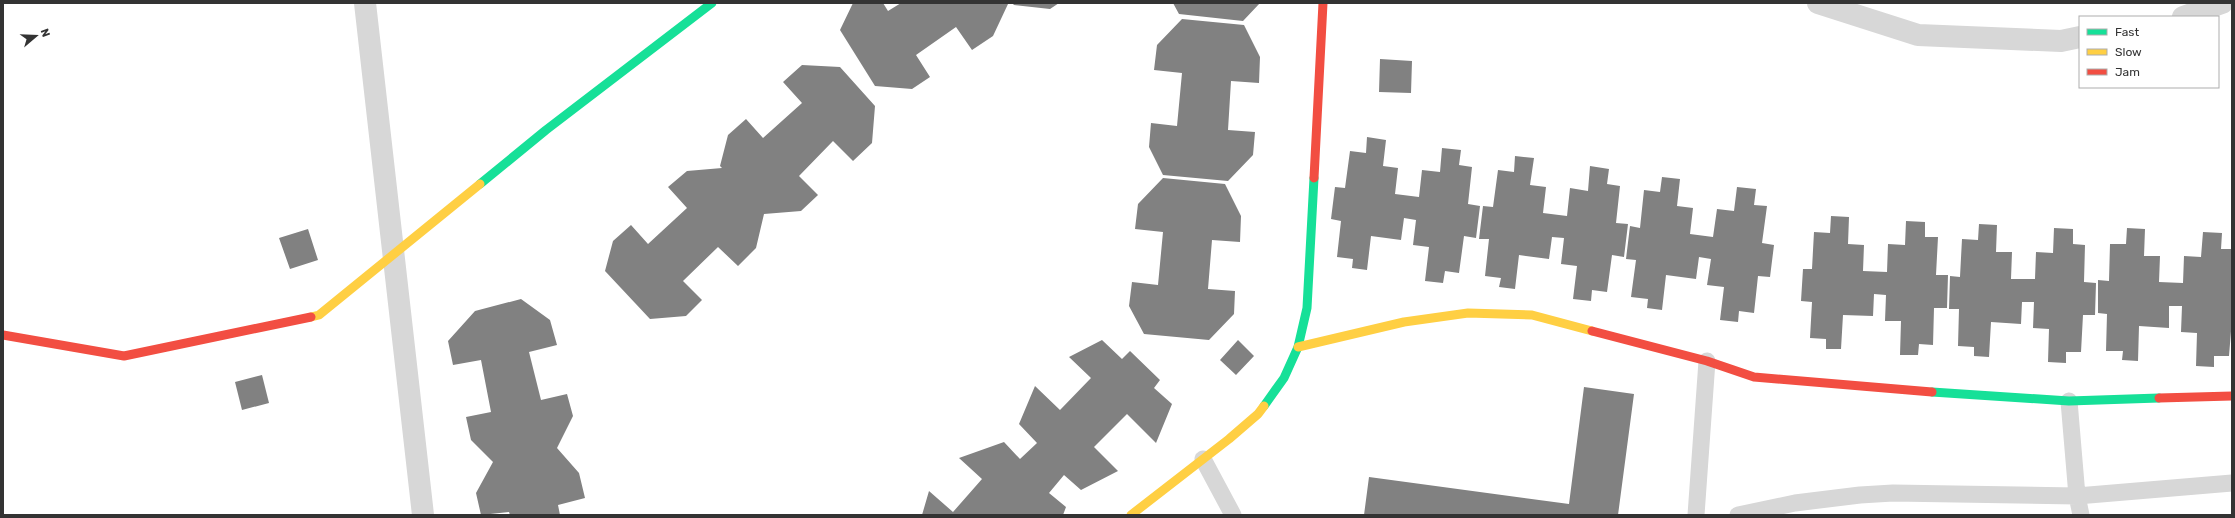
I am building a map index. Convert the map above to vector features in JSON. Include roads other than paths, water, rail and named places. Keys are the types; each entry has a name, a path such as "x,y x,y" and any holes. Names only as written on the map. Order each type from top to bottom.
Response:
{"street":[{"path":"366,3 423,515"},
{"path":"3,335 124,356 320,315 546,130 712,3"},
{"path":"1131,515 1258,414 1284,378 1298,347 1307,308 1323,3"},
{"path":"1818,3 1918,35 2061,41 2079,37"},
{"path":"2186,16 2222,3"},
{"path":"1298,347 1428,318 1468,313 1504,313 1532,316 1707,361 1754,377 1938,394 2069,401 2232,396"}],"lane":[{"path":"1696,515 1707,361"},
{"path":"2069,401 2077,496 2081,515"},
{"path":"1203,459 1233,515"},
{"path":"1738,515 1830,498 1893,493 2077,496 2232,483"}]}
